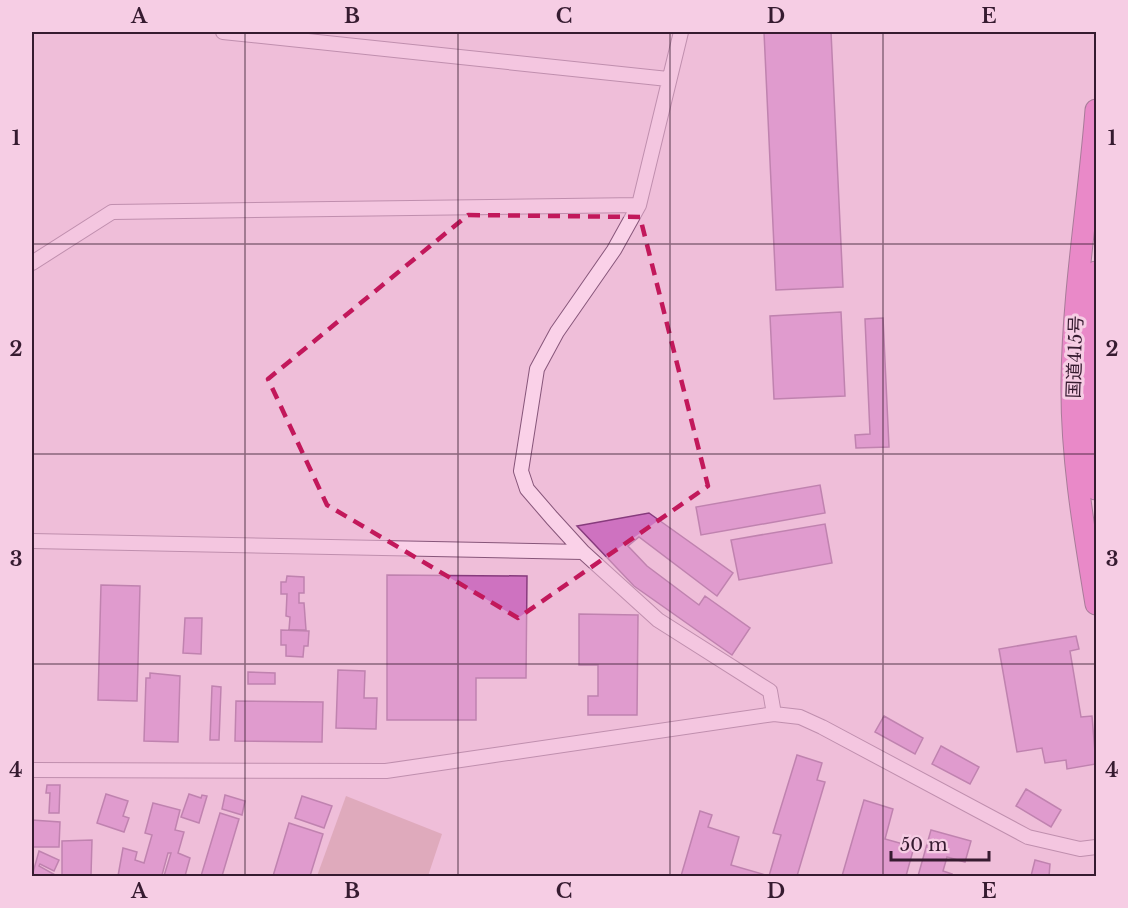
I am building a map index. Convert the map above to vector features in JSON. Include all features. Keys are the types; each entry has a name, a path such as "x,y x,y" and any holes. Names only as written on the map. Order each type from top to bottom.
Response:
{"highway":[{"name":"国道415号","path":"1096,110 1087,339 1096,489"},
{"name":"国道415号","path":"1096,272 1087,339 1072,386 1081,513 1096,604"}],"street":[{"path":"223,32 668,79"},
{"path":"681,32 639,205 614,250 557,332 537,369 520,471 527,489 583,552 658,620 770,692 774,714"},
{"path":"32,263 112,212 639,205"},
{"path":"32,541 583,552"},
{"path":"32,770 386,771 774,714 800,717 822,727 1028,837 1080,849 1096,847"}],"highlighted area":[{"path":"468,215 640,217 708,486 518,618 327,505 268,379"}],"shaded area":[{"path":"346,796 442,834 428,876 317,876"}],"building":[{"path":"764,32 831,32 843,287 776,290"},
{"path":"841,312 845,396 774,399 770,316"},
{"path":"883,318 889,447 856,448 855,435 870,434 865,319"},
{"path":"820,485 825,513 701,535 696,507"},
{"path":"649,513 733,573 717,596 639,537 628,546 647,566 699,605 705,596 750,628 732,655 634,586 577,526"},
{"path":"825,524 832,563 739,580 731,540"},
{"path":"387,575 527,576 526,678 476,678 476,720 387,720"},
{"path":"287,576 304,577 304,593 299,593 299,603 304,603 306,630 289,630 290,617 286,616 287,594 281,594 281,582 286,582"},
{"path":"101,585 140,586 137,701 98,700"},
{"path":"579,614 638,615 637,715 588,715 588,696 598,696 598,665 579,665"},
{"path":"185,618 202,618 201,654 183,653"},
{"path":"281,630 309,631 308,646 304,646 303,657 286,656 286,645 281,645"},
{"path":"1076,636 1079,649 1070,651 1081,717 1092,716 1096,764 1067,769 1066,760 1045,763 1042,748 1017,752 999,649"},
{"path":"338,670 365,671 364,698 377,698 376,729 336,728"},
{"path":"248,672 275,673 275,684 248,684"},
{"path":"150,673 180,676 178,742 144,741 146,678 150,678"},
{"path":"212,686 221,687 219,740 210,740"},
{"path":"236,701 323,702 322,742 235,741"},
{"path":"884,716 923,738 915,754 875,732"},
{"path":"941,746 979,767 970,784 932,764"},
{"path":"797,755 822,763 817,780 825,782 797,876 769,876 781,835 773,833"},
{"path":"47,785 60,785 59,813 49,813 50,793 46,793"},
{"path":"1026,789 1061,810 1051,827 1016,806"},
{"path":"106,794 128,801 123,816 129,818 124,832 97,823"},
{"path":"189,794 201,798 202,795 207,796 199,823 181,817"},
{"path":"225,795 245,801 242,815 222,809"},
{"path":"302,796 332,806 324,828 295,818"},
{"path":"864,800 893,809 885,839 914,847 906,876 842,876"},
{"path":"153,803 180,810 175,830 184,832 178,853 190,858 185,876 164,876 171,853 168,853 162,875 118,876 123,848 137,852 135,860 144,863 152,835 145,833"},
{"path":"700,811 712,815 708,827 739,837 731,865 769,876 681,876"},
{"path":"220,813 239,819 222,876 201,876"},
{"path":"32,820 60,822 59,847 32,847"},
{"path":"289,823 323,834 310,876 273,876"},
{"path":"931,830 971,841 965,862 947,857 943,871 952,874 951,876 918,876"},
{"path":"92,840 91,876 62,876 62,841"},
{"path":"39,851 59,860 54,871 40,864 39,866 57,876 32,876"},
{"path":"1035,860 1050,864 1049,876 1031,876"}]}
